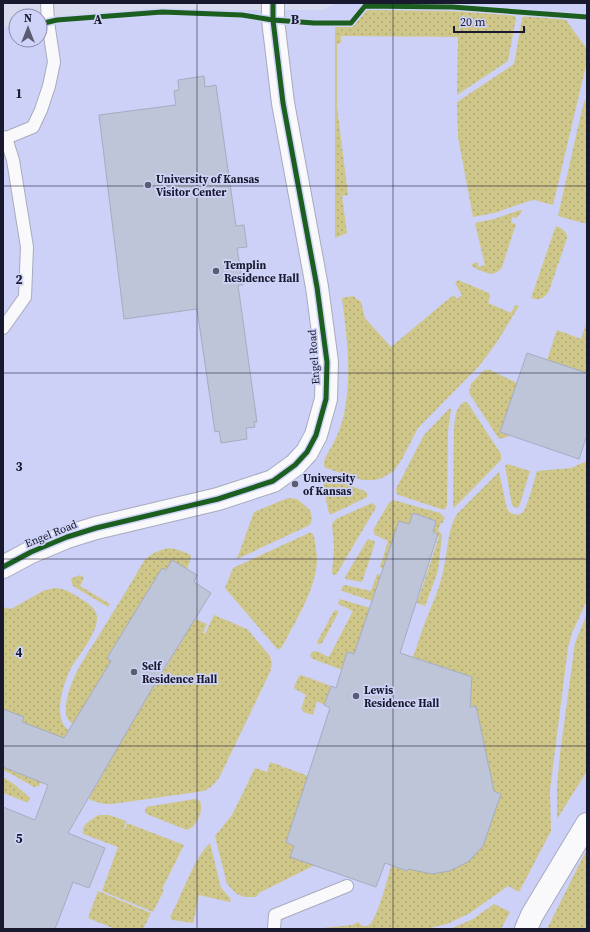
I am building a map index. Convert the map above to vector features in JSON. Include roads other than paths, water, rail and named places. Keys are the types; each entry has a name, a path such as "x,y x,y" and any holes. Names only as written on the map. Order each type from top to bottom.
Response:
{"street":[{"name":"Engel Road","path":"3,567 31,552 88,530 218,499 273,482 295,465 307,452 316,434 326,399 327,362 317,287 283,103 273,20 273,3"},
{"path":"526,929 532,916 587,824"}],"lane":[{"path":"3,328 25,297 27,247 13,160 5,138 33,127 41,110 49,86 54,62 48,22 47,3"},
{"path":"274,929 275,916 348,886"}],"place":[{"name":"University of Kansas Visitor Center","path":"148,185"},
{"name":"Templin Residence Hall","path":"216,271"},
{"name":"University of Kansas","path":"295,484"},
{"name":"Self Residence Hall","path":"134,672"},
{"name":"Lewis Residence Hall","path":"356,696"}]}
